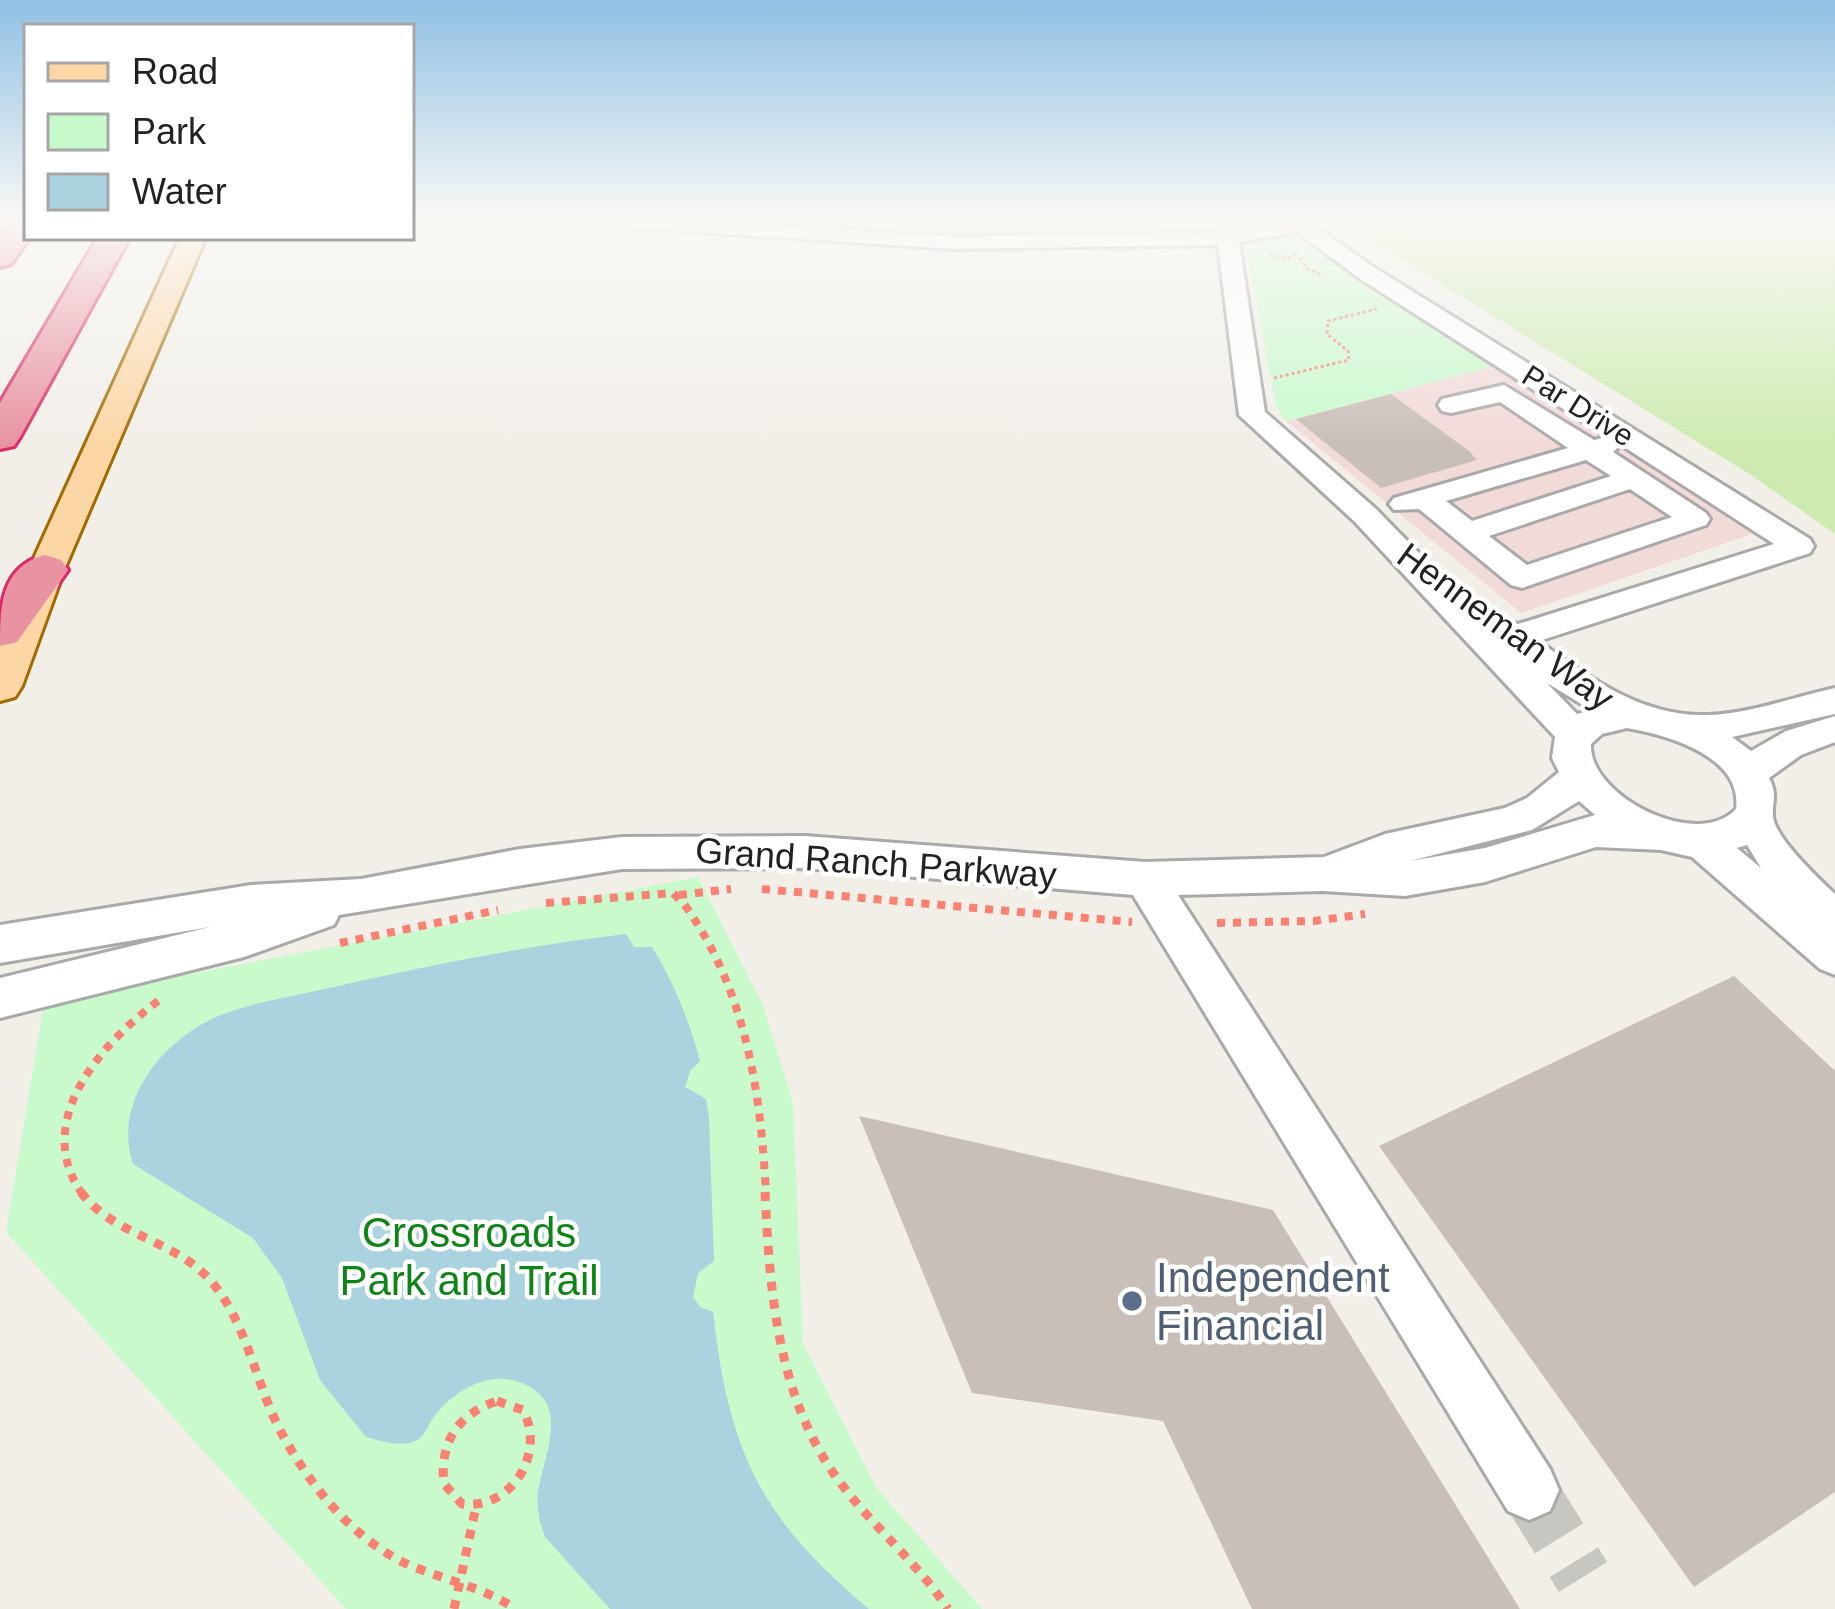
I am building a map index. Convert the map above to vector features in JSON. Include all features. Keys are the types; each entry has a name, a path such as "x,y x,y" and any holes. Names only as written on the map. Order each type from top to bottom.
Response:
{"highway":[{"path":"0,437 80,295"},
{"path":"0,630 46,570"}],"main road":[{"path":"0,686 167,295"}],"street":[{"name":"Henneman Way","path":"1235,295 1252,415 1375,526 1559,674 1627,715 1682,727"},
{"name":"Par Drive","path":"1402,295 1799,546 1512,638"},
{"path":"1424,498 1522,578 1695,519 1504,393 1451,405"},
{"path":"1375,526 1424,498 1630,439"},
{"path":"1467,532 1634,478"},
{"name":"Henneman Way","path":"1375,526 1577,756 1610,810 1659,835"},
{"path":"1682,727 1710,729 1835,701"},
{"name":"Grand Ranch Parkway","path":"1323,874 1388,849 1475,831 1542,809 1567,791 1587,724 1627,715"},
{"path":"1682,727 1731,757 1749,776 1753,817 1770,854 1797,888 1835,920"},
{"path":"1749,776 1765,759 1799,739 1835,729"},
{"path":"1659,835 1702,842 1743,830 1753,817"},
{"name":"Grand Ranch Parkway","path":"0,944 251,903 362,896 537,863 695,849 840,854 1145,879 1323,874 1405,879 1485,865 1579,834 1659,835"},
{"path":"1702,842 1835,956"},
{"path":"1145,879 1528,1490"},
{"name":"Grand Ranch Parkway","path":"0,998 244,938 362,896"}],"path":[{"path":"1271,379 1348,360 1348,351 1327,334 1328,321 1377,310 1382,297"},
{"path":"532,904 668,892 678,895 705,939 732,991 754,1056 764,1120 776,1318 794,1395 812,1439 845,1491 918,1566 948,1609"},
{"path":"332,945 510,908"},
{"path":"169,993 124,1028 81,1084 65,1138 73,1182 85,1198 122,1226 187,1261 211,1280 230,1310 284,1438 341,1514 398,1559 516,1609"},
{"path":"508,1402 526,1414 530,1425 528,1465 512,1490 476,1507 448,1493 441,1473 445,1448 466,1415 487,1404 508,1402"},
{"path":"454,1609 476,1507"}],"shaded area":[{"path":"1498,365 1752,534 1521,613 1286,421"}],"green space":[{"path":"1255,295 1393,295 1498,365 1286,421 1276,406"},
{"path":"1459,295 1835,295 1835,534 1751,475"},
{"name":"Crossroads Park and Trail","path":"698,877 763,1005 793,1103 803,1344 876,1487 982,1609 346,1609 6,1232 44,1002"}],"water":[{"path":"626,934 634,947 652,947 680,1002 700,1061 690,1071 685,1087 706,1099 709,1117 714,1261 698,1273 693,1297 700,1307 713,1312 729,1405 741,1444 776,1512 801,1544 869,1609 610,1609 545,1537 538,1498 550,1414 534,1389 504,1379 482,1382 451,1399 415,1441 394,1443 366,1437 320,1380 282,1278 253,1238 133,1164 129,1122 143,1082 170,1048 206,1022 262,1003 434,965"}],"building":[{"path":"1391,394 1477,460 1381,488 1296,419"},
{"path":"1734,976 1835,1071 1835,1492 1694,1587 1379,1146"},
{"name":"Independent Financial","path":"859,1116 1273,1210 1520,1609 1252,1609 1163,1421 972,1393"}],"tunnel":[{"path":"1529,1490 1583,1577"}],"place":[{"name":"Independent Financial","path":"1132,1301"}]}
